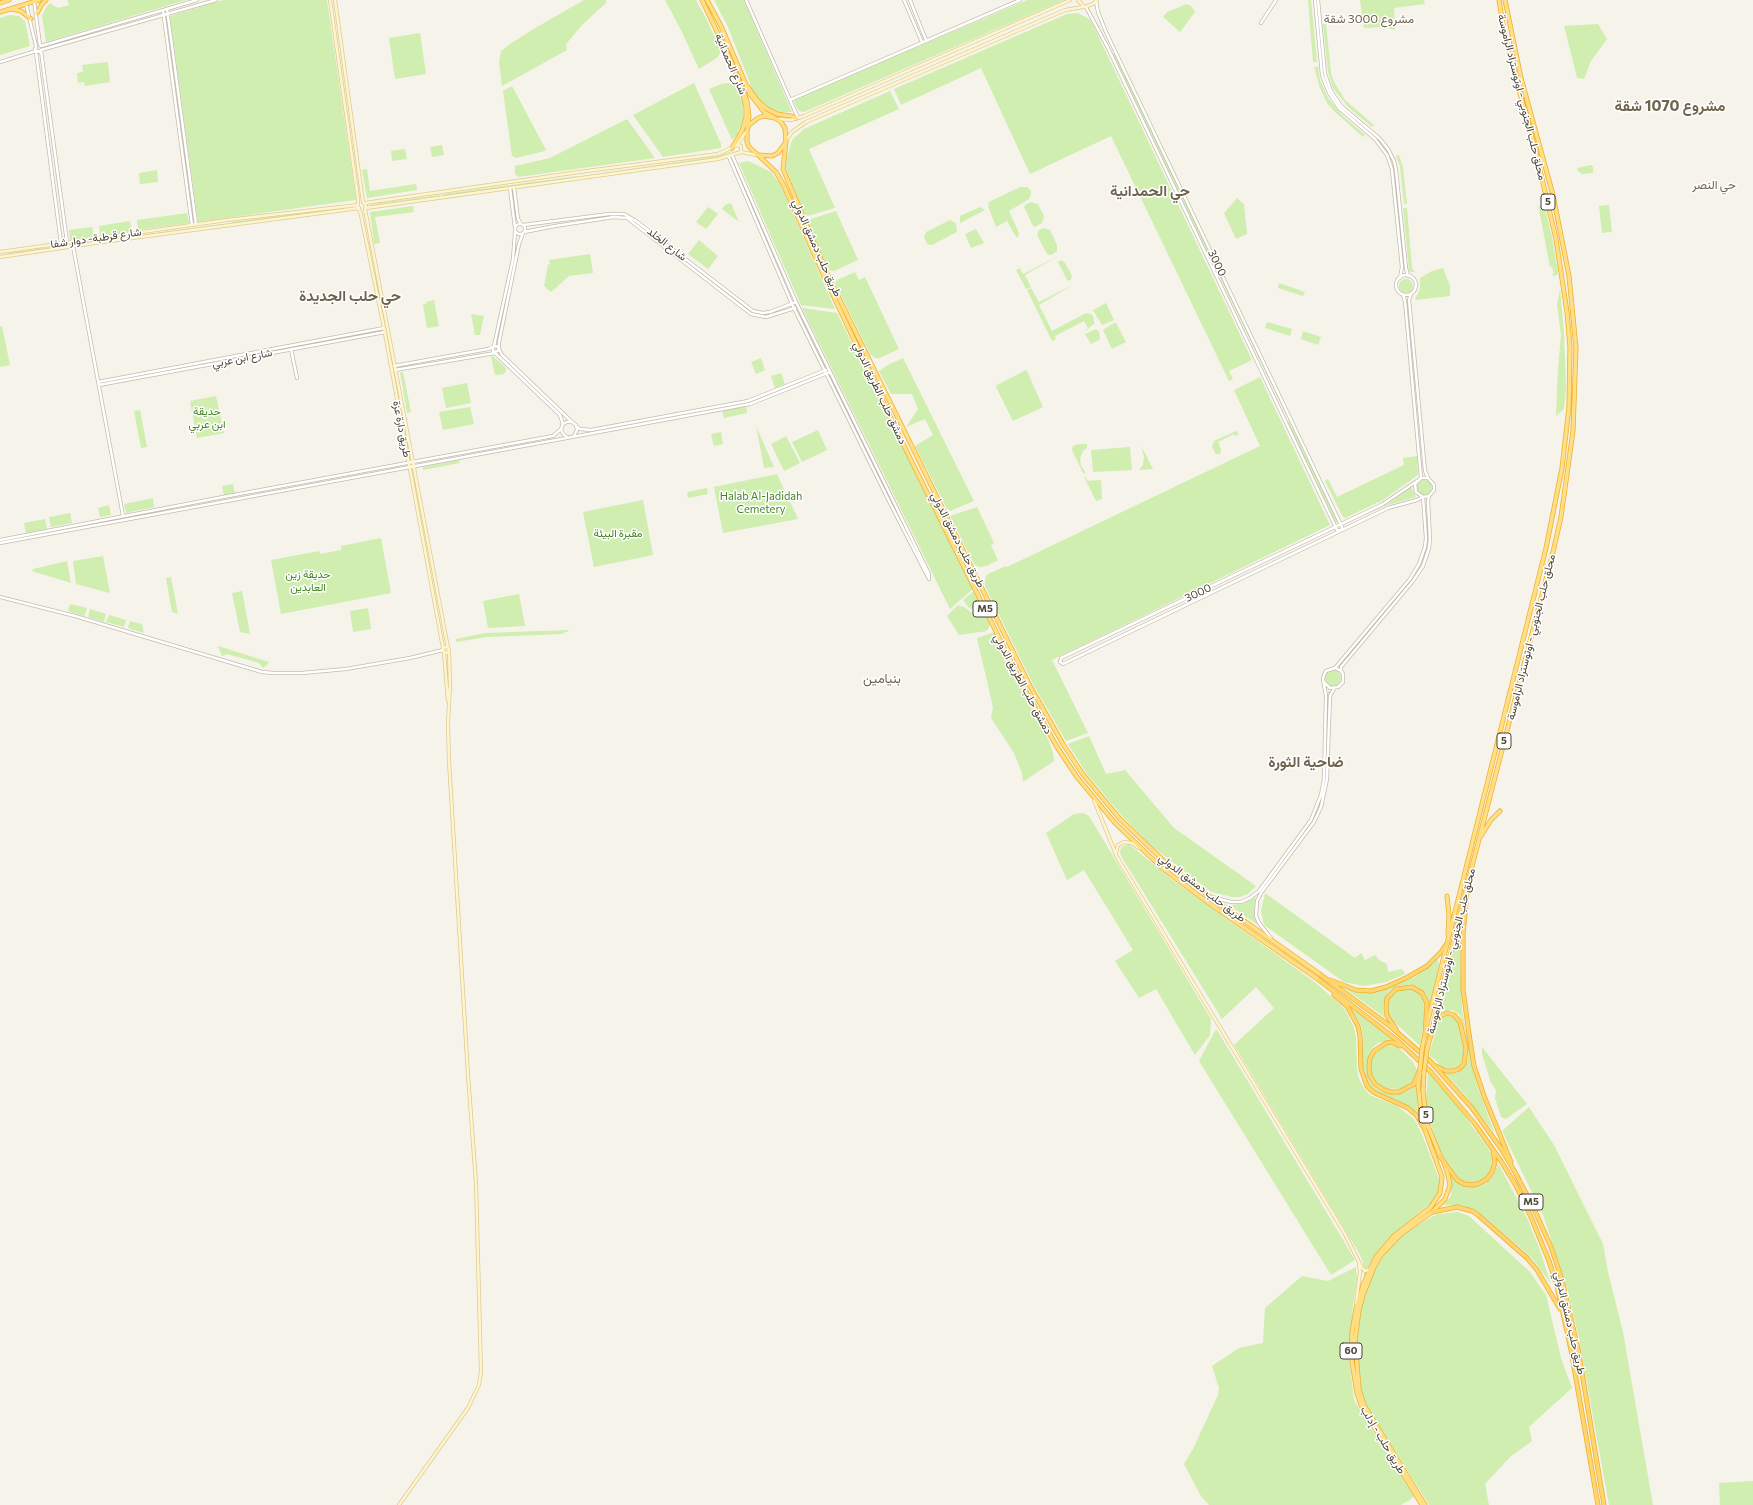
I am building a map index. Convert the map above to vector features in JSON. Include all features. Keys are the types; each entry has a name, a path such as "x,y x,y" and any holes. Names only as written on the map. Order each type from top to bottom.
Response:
{"highway":[{"path":"0,3 9,0"},
{"path":"0,12 39,0"},
{"path":"36,13 46,0"},
{"name":"شارع الحمدانية","path":"702,0 744,85 764,112 775,118"},
{"name":"شارع الحمدانية","path":"707,0 721,26 744,85 748,107 747,130"},
{"name":"محلق حلب الجنوبي - اوتوستراد الراموسة","path":"1420,1069 1425,1036 1557,500 1569,407 1570,348 1567,312 1556,239 1536,153 1506,37 1499,0"},
{"name":"محلق حلب الجنوبي - اوتوستراد الراموسة","path":"1440,1156 1428,1126 1425,1108 1423,1091 1427,1050 1468,882 1553,552 1561,517 1573,431 1575,403 1576,348 1573,312 1562,238 1551,187 1521,78 1505,0"},
{"path":"10,9 21,11 31,18"},
{"path":"744,85 767,109 777,114 797,118"},
{"path":"732,148 742,130 746,117 744,85"},
{"path":"770,116 775,118 785,128 786,142 778,153 772,156 758,155 749,147 746,136 749,125 758,118 770,116"},
{"name":"طريق حلب دمشق الدولي","path":"786,142 783,169 812,238 900,425 1030,686 1063,744 1082,773 1119,818 1165,862 1209,896 1272,939 1405,1038 1430,1061 1472,1108 1502,1150 1516,1174 1548,1240 1562,1280 1578,1349 1604,1505"},
{"name":"دمشق حلب الطريق الدولي","path":"758,155 776,172 783,184 824,276 907,452 1024,688 1057,747 1092,796 1115,823 1147,854 1194,892 1319,980"},
{"path":"1479,840 1490,820 1500,810"},
{"path":"1468,882 1462,965 1463,989 1474,1066 1484,1096 1516,1174"},
{"path":"1321,975 1341,985 1356,990 1379,989 1421,971 1436,958 1448,942 1449,915 1447,896"},
{"path":"1319,980 1347,1006 1353,1015 1360,1036 1361,1068 1367,1086 1372,1092 1408,1108 1417,1116 1424,1130"},
{"name":"طريق حلب دمشق الدولي","path":"1319,980 1364,1014 1431,1072 1457,1100 1515,1184 1531,1217 1549,1261 1563,1314 1571,1350 1598,1505"},
{"path":"1405,1038 1390,1022 1386,1008 1387,998 1391,992 1405,986 1419,990 1426,1000 1425,1036"},
{"path":"1430,1038 1440,1017 1445,1014 1452,1014 1457,1016 1460,1022 1466,1048 1464,1064 1456,1070 1443,1070 1430,1061"},
{"path":"1416,1058 1399,1044 1392,1042 1386,1043 1374,1051 1370,1058 1370,1076 1375,1084 1384,1090 1399,1092 1414,1084 1420,1069"},
{"name":"60","path":"1420,1069 1418,1085 1424,1130 1442,1177 1440,1193 1431,1210"},
{"path":"1440,1156 1457,1180 1464,1184 1473,1185 1488,1179 1492,1172 1495,1162 1492,1149"},
{"name":"60","path":"1426,1505 1364,1405 1357,1377 1355,1340 1363,1294 1380,1255 1401,1234 1445,1200 1449,1193 1448,1175 1440,1156"},
{"path":"1431,1210 1457,1207 1472,1211 1478,1215 1526,1258 1537,1270 1563,1314"},
{"name":"طريق حلب - إدلب","path":"1422,1505 1359,1400 1351,1355 1352,1332 1356,1309 1370,1269 1382,1248 1394,1236 1431,1210"}],"main road":[{"name":"طريق دارة عزة","path":"330,0 359,207 384,330 443,651 447,684 448,724"},
{"path":"334,0 364,202 448,650 450,684 448,724 468,1075 476,1183 481,1372 479,1385 468,1408 399,1505"},
{"path":"775,118 782,120 797,118 843,100 1070,0"},
{"path":"1078,0 1084,7"},
{"path":"786,142 792,132 806,122 845,104 1065,10 1084,7 1097,1"},
{"path":"851,96 850,100 853,101"},
{"path":"843,100 846,101 845,104"},
{"path":"359,207 364,202 442,193 579,172 722,153 737,145 747,130"},
{"path":"737,145 741,146 741,152"},
{"path":"0,257 359,207 366,208 442,198 692,163 730,156 741,152 758,155"},
{"path":"692,158 692,163"},
{"path":"579,172 580,178"},
{"path":"442,193 442,198"},
{"name":"شارع قرطبة- دوار شفا","path":"0,252 227,220 359,207"},
{"path":"227,220 228,225"},
{"path":"118,235 119,240"},
{"path":"5,251 6,256"},
{"path":"392,377 396,376"},
{"path":"443,651 448,650"},
{"path":"443,651 448,650"},
{"path":"1092,796 1117,857 1345,1234 1364,1270 1367,1271 1370,1269"},
{"path":"1117,857 1118,845 1126,841 1132,843 1147,854"},
{"path":"1356,1309 1360,1272 1358,1259"}],"street":[{"path":"36,46 197,0"},
{"path":"0,62 216,0"},
{"path":"746,0 797,118"},
{"path":"904,0 922,42"},
{"path":"910,0 926,40"},
{"path":"790,100 1020,0"},
{"path":"1261,24 1276,0"},
{"path":"1315,0 1325,74 1331,91 1342,106 1372,131 1388,149 1396,170 1408,276"},
{"path":"1318,0 1322,75 1325,84 1339,108 1375,139 1387,156 1392,170 1402,267 1400,278 1396,286 1399,292 1403,294 1406,301 1421,478"},
{"path":"34,1 67,242"},
{"name":"3000","path":"1097,1 1098,12 1106,32 1341,524 1342,530 1063,664 1060,662 1061,658 1336,527 1341,524 1383,504 1417,481"},
{"path":"26,4 31,18 36,46 35,48 61,243"},
{"name":"3000","path":"1084,7 1117,68 1336,527"},
{"path":"165,9 194,225"},
{"path":"122,22 123,27"},
{"path":"90,31 90,36"},
{"path":"40,84 46,83"},
{"path":"46,128 51,127"},
{"path":"730,156 796,302 929,574 929,579 792,304 730,156"},
{"path":"0,542 409,466 553,436 561,429 563,424 560,415 492,350 513,259 515,228 510,188"},
{"path":"514,188 518,219 525,229 519,244 498,342 499,349 502,355 580,429 590,430 748,401 826,372 830,372"},
{"path":"1394,192 1398,191"},
{"name":"شارع الخلد","path":"522,225 609,214 624,214 636,221 754,311 763,313 774,311 796,302"},
{"path":"515,232 519,235 548,227 614,217 627,218 751,314 762,318 798,306"},
{"path":"515,228 522,225"},
{"path":"74,246 123,516"},
{"path":"1325,683 1330,688 1334,688 1338,687 1343,682 1341,667 1413,581 1422,566 1429,548 1429,496 1434,490 1434,485 1428,478 1425,471 1409,300 1411,294 1415,290 1416,284 1414,279 1408,276 1400,278"},
{"path":"1403,294 1411,294"},
{"path":"741,307 744,304"},
{"path":"99,384 384,330"},
{"name":"شارع ابن عربي","path":"99,384 291,349 384,330"},
{"path":"394,366 496,346 499,349"},
{"path":"291,349 297,378"},
{"path":"395,370 497,352 499,349"},
{"path":"414,465 750,404 826,372 828,369"},
{"path":"563,424 572,422"},
{"path":"570,437 576,433 576,426"},
{"path":"561,429 565,436 570,437"},
{"path":"0,542 123,516 306,482 409,466"},
{"path":"1209,896 1231,902 1241,902 1250,898 1311,820 1318,806 1324,779 1326,696 1324,675 1326,671 1334,668 1410,579 1419,564 1425,547 1426,538 1422,497 1416,492 1415,488 1417,481 1421,478 1428,478"},
{"path":"1336,527 1337,530 1342,530 1388,508 1429,496"},
{"path":"0,596 75,616 262,672 302,673 346,669 443,651"},
{"path":"1334,668 1341,671"},
{"path":"1272,939 1259,923 1256,916 1256,908 1260,895 1314,822 1321,807 1327,779 1330,696 1334,688"},
{"path":"1256,892 1260,895"}],"green space":[{"path":"67,0 186,0 46,42 42,16 45,9 50,3 58,8 69,5"},
{"path":"223,0 327,0 356,200 198,222 170,16"},
{"path":"584,0 606,0 606,3 582,25 566,44 567,50 502,86 499,62 501,51 537,27"},
{"path":"665,0 696,0 721,51 718,57 699,69"},
{"path":"714,0 744,0 792,112 780,112 769,108 753,91 728,27"},
{"path":"1027,0 1064,0 804,112 799,111 794,102 795,99"},
{"path":"1308,0 1311,0 1317,62 1313,62"},
{"path":"1360,0 1424,0 1425,4 1394,8 1395,30 1383,27 1364,28"},
{"path":"1187,4 1192,7 1195,12 1180,32 1163,17 1167,12"},
{"path":"1078,13 1089,19 1093,25 1252,360 1229,371 1233,379 1229,381 1111,136 1030,174 981,68 901,105 894,89 1067,14"},
{"path":"10,15 19,16 25,21 30,46 0,55 0,18"},
{"path":"1326,23 1331,73 1334,82 1345,100 1374,125 1372,127 1348,107 1333,88 1328,72 1323,24"},
{"path":"1598,24 1607,39 1591,61 1584,79 1577,78 1564,26"},
{"path":"420,33 426,74 395,79 389,38"},
{"path":"1113,54 1115,54 1210,253 1208,254"},
{"path":"108,62 110,82 85,86 84,82 78,83 77,73 83,72 82,65"},
{"path":"1314,67 1318,67 1320,80 1328,98 1341,114 1365,135 1363,137 1327,103 1320,88"},
{"path":"734,82 743,103 743,119 737,135 732,140 709,89 722,84"},
{"path":"694,83 721,144 721,148 663,157 633,115"},
{"path":"512,86 546,150 545,151 516,158 512,156 503,91"},
{"path":"890,91 899,109 809,149 835,208 808,216 804,214 786,168 787,157 792,140 804,129"},
{"path":"627,119 655,158 518,177 515,174 515,166 550,158"},
{"path":"442,145 444,155 432,157 430,147"},
{"path":"405,149 407,159 392,161 391,151"},
{"path":"733,150 734,151 718,157 582,176 718,156"},
{"path":"1399,155 1403,168 1407,204 1404,204 1400,167 1396,156"},
{"path":"748,161 771,172 780,184 835,309 801,305 739,163"},
{"path":"1591,165 1593,167 1593,173 1582,174 1577,168"},
{"path":"367,169 370,191 416,184 417,190 367,198 362,170"},
{"path":"157,170 158,182 140,184 139,173"},
{"path":"577,177 444,196 444,194"},
{"path":"1020,187 1027,187 1031,191 1031,195 1029,199 1009,211 1019,233 1018,237 1016,237 1007,221 996,227 988,206 989,202"},
{"path":"440,196 371,205 372,204"},
{"path":"1237,198 1244,204 1247,234 1236,239 1224,213"},
{"path":"1031,202 1038,204 1044,216 1042,223 1035,227 1033,226 1024,207"},
{"path":"731,203 739,222 722,209 725,205"},
{"path":"1544,204 1558,272 1557,275 1554,276 1552,274 1554,273 1552,267 1550,267 1539,209 1539,206"},
{"path":"1609,205 1612,232 1602,233 1599,206"},
{"path":"413,206 414,212 375,217 380,243 374,244 370,212"},
{"path":"355,207 232,223 232,222"},
{"path":"708,207 718,214 706,229 696,222"},
{"path":"980,207 985,210 960,223 960,216"},
{"path":"1403,208 1407,208 1412,268 1415,272 1410,272 1409,270"},
{"path":"836,211 858,260 834,271 829,270 808,224 808,220"},
{"path":"187,213 189,223 138,230 137,220"},
{"path":"950,220 956,223 957,232 932,245 927,244 924,237 926,232"},
{"path":"130,221 132,232 100,236 99,226"},
{"path":"222,224 223,226 7,255 8,253"},
{"path":"92,227 94,237 70,240 69,230"},
{"path":"1044,228 1050,230 1057,245 1057,251 1051,255 1047,254 1037,235 1039,230"},
{"path":"976,229 984,243 971,248 965,234"},
{"path":"699,240 718,256 708,269 688,254"},
{"path":"590,254 593,273 569,276 551,292 544,286 548,265 550,264 549,260"},
{"path":"1060,255 1025,275 1031,287 1026,289 1016,270 1020,268 1023,274"},
{"path":"1212,258 1286,414 1286,415 1211,259"},
{"path":"1062,260 1072,276 1070,281 1067,280 1058,262"},
{"path":"1443,268 1450,286 1450,296 1415,300 1420,289 1420,278 1432,271"},
{"path":"855,272 859,280 865,277 899,349 880,358 875,358 870,354 835,283 837,280"},
{"path":"1403,279 1409,279 1413,283 1413,289 1409,293 1403,293 1399,289 1399,283"},
{"path":"1279,283 1305,292 1303,296 1278,288"},
{"path":"1074,284 1039,305 1052,331 1086,313 1093,316 1094,324 1085,331 1088,328 1084,321 1055,336 1056,339 1052,341 1027,290 1031,288 1039,302"},
{"path":"1560,289 1564,332 1566,389 1564,409 1556,416 1561,335 1557,305"},
{"path":"434,300 439,326 427,328 423,305 426,304 426,302"},
{"path":"1106,303 1114,320 1102,325 1093,310"},
{"path":"802,308 837,313 973,589 950,609"},
{"path":"471,314 484,316 480,335 475,335"},
{"path":"1267,322 1292,329 1290,336 1265,328"},
{"path":"1116,323 1126,342 1112,349 1103,330"},
{"path":"0,326 2,326 10,365 0,367"},
{"path":"1096,329 1099,332 1100,338 1091,344 1085,334"},
{"path":"1303,331 1321,337 1318,345 1301,339"},
{"path":"493,356 506,368 504,374 495,375 491,357"},
{"path":"761,358 765,370 756,374 751,362"},
{"path":"903,358 974,501 950,511 947,509 915,446 933,435 925,419 906,427 918,409 912,394 891,394 879,371"},
{"path":"1026,370 1043,407 1013,421 996,387 997,385"},
{"path":"400,372 403,372 411,412 407,413"},
{"path":"781,373 785,384 775,388 771,376"},
{"path":"1260,377 1330,525 1052,660 1088,733 1066,741 1033,684 985,586 985,578 988,574 1006,566 1007,567 1260,446 1234,390"},
{"path":"467,383 471,403 446,408 442,388"},
{"name":"حديقة ابن عربي","path":"216,396 224,433 197,438 190,401"},
{"path":"746,405 747,413 724,418 722,410"},
{"path":"470,407 474,424 443,430 439,412"},
{"path":"140,410 147,447 141,448 134,411"},
{"path":"1289,421 1338,522 1336,523 1287,422"},
{"path":"756,426 774,467 764,468"},
{"path":"818,430 827,450 802,462 792,442"},
{"path":"1236,431 1239,434 1235,436 1234,434 1218,442 1221,449 1220,454 1216,454 1212,447 1214,441"},
{"path":"721,432 723,444 714,446 711,434"},
{"path":"786,436 800,463 784,471 771,444"},
{"path":"1078,444 1087,444 1087,448 1083,451 1080,458 1081,466 1086,473 1083,473 1072,450 1073,446"},
{"path":"1138,444 1144,451 1153,469 1139,470 1143,465 1144,457 1142,449"},
{"path":"1130,447 1132,470 1093,472 1091,450"},
{"path":"1417,456 1418,475 1383,500 1345,518 1343,517 1325,481 1328,479 1337,497 1404,465 1403,458"},
{"path":"459,460 460,463 423,470 423,467"},
{"name":"Halab Al-Jadidah Cemetery","path":"777,474 798,519 723,533 714,487"},
{"path":"1084,477 1086,477 1087,481 1101,480 1102,499 1096,501"},
{"path":"1424,479 1431,484 1432,487 1427,494 1424,495 1417,490 1416,487 1421,480"},
{"path":"233,484 235,494 224,496 222,486"},
{"path":"1411,487 1416,497 1388,505 1359,518 1388,504"},
{"path":"707,488 708,494 688,498 687,492"},
{"path":"153,498 154,507 126,513 124,504"},
{"name":"مقبرة البيئة","path":"643,500 653,555 594,567 583,512"},
{"path":"1425,500 1429,538 1428,548 1422,566 1339,667 1421,565 1427,548 1428,538"},
{"path":"109,505 111,515 100,517 98,508"},
{"path":"977,507 994,543 991,545 998,560 987,566 979,567 974,564 950,516"},
{"path":"70,513 72,523 51,527 49,517"},
{"path":"45,519 47,529 26,533 24,523"},
{"name":"حديقة زين العابدين","path":"381,538 391,593 281,614 271,560 319,551 320,554 341,550 341,546"},
{"path":"103,556 110,593 76,584 73,561"},
{"path":"67,561 71,583 32,571 33,569"},
{"path":"171,577 178,614 172,612 166,578"},
{"path":"242,591 250,634 240,632 232,593"},
{"path":"974,591 980,603 975,609 969,608 963,600"},
{"path":"519,594 525,626 488,628 483,601"},
{"path":"70,604 87,608 84,616 68,611"},
{"path":"958,605 964,607 972,613 984,611 990,625 987,631 959,635 947,616"},
{"path":"368,608 371,629 353,632 350,611"},
{"path":"90,609 106,614 104,622 88,617"},
{"path":"109,615 126,620 124,627 106,622"},
{"path":"130,621 142,624 144,633 128,628"},
{"path":"570,630 562,634 487,637 456,642 456,639 485,633"},
{"path":"994,632 1021,690 1044,729 1053,752 1054,761 1023,782 1022,773 1014,753 991,718 993,707 977,638"},
{"path":"218,646 269,662 263,668 259,663 227,654 222,656"},
{"path":"1330,670 1336,670 1341,675 1339,684 1336,686 1330,686 1325,681 1325,675"},
{"path":"1328,691 1331,691 1329,695 1326,779 1320,806 1313,821 1298,842 1312,821 1322,795 1325,779"},
{"path":"1089,736 1106,774 1125,770 1174,828 1256,886 1248,894 1240,897 1232,897 1211,892 1153,847 1121,815 1085,771 1068,744"},
{"path":"1083,813 1089,816 1211,1019 1210,1035 1195,1055 1156,989 1139,998 1115,961 1133,950 1084,870 1067,880 1046,833 1074,814"},
{"path":"1129,844 1174,881 1316,983 1344,1008 1354,1027 1356,1037 1357,1069 1359,1079 1364,1088 1370,1095 1397,1106 1414,1119 1421,1132 1439,1179 1439,1190 1431,1203 1389,1238 1374,1256 1364,1277 1363,1262 1359,1253 1234,1045 1274,1008 1256,987 1222,1019 1121,856 1121,847"},
{"path":"1265,893 1355,958 1361,953 1365,960 1375,955 1379,960 1387,964 1388,972 1402,969 1405,974 1386,982 1364,986 1344,982 1264,925 1261,911"},
{"path":"1256,897 1254,907 1258,925 1229,905 1241,904"},
{"path":"1463,915 1460,959 1462,1009 1472,1066 1478,1088 1495,1134 1465,1095 1444,1072 1451,1073 1463,1067 1468,1058 1463,1021 1459,1014 1452,1010 1439,1012"},
{"path":"1438,959 1439,965 1430,1005 1426,995 1418,987 1412,984 1397,986 1389,991 1385,998 1383,1008 1384,1017 1343,987 1363,993 1385,989 1415,977"},
{"path":"1398,989 1411,989 1419,993 1424,1000 1426,1007 1420,1046 1389,1017 1387,1009 1389,999 1393,992"},
{"path":"1350,1007 1392,1039 1378,1043 1372,1048 1368,1056 1368,1077 1373,1086 1383,1093 1399,1094 1408,1091 1416,1085 1418,1114 1409,1106 1373,1090 1368,1085 1364,1077 1363,1036 1361,1025"},
{"path":"1446,1015 1456,1018 1459,1023 1464,1044 1461,1063 1456,1068 1452,1069 1443,1067 1429,1055 1438,1023 1441,1017"},
{"path":"1217,1030 1355,1260 1331,1275 1199,1061 1215,1031"},
{"path":"1386,1045 1397,1046 1413,1062 1417,1070 1412,1082 1399,1089 1384,1088 1377,1083 1372,1076 1372,1058"},
{"path":"1482,1047 1527,1104 1506,1119 1501,1117 1495,1098 1496,1090 1491,1083 1482,1054"},
{"path":"1428,1072 1447,1092 1488,1148 1492,1158 1491,1168 1486,1177 1480,1181 1472,1183 1465,1182 1459,1178 1439,1149 1428,1115 1426,1100"},
{"path":"1529,1107 1554,1145 1603,1244 1608,1272 1623,1332 1653,1505 1609,1505 1578,1334 1567,1288 1543,1215 1502,1131"},
{"path":"1498,1163 1527,1218 1540,1250 1551,1284 1531,1257 1481,1214 1462,1205 1443,1205 1451,1196 1451,1175 1462,1186 1481,1186 1488,1182 1494,1174"},
{"path":"1458,1212 1469,1216 1530,1272 1546,1295 1561,1358 1572,1388 1529,1427 1532,1441 1510,1457 1485,1484 1489,1505 1429,1505 1367,1406 1361,1391 1357,1366 1356,1343 1361,1309 1371,1277 1388,1248 1408,1231 1437,1214"},
{"path":"1356,1267 1357,1279 1353,1305 1349,1358 1354,1400 1414,1497 1401,1505 1209,1505 1201,1496 1184,1464 1193,1449 1218,1395 1219,1388 1212,1366 1239,1348 1263,1343 1265,1308 1302,1276 1328,1281"},
{"path":"1753,1481 1753,1505 1720,1505 1719,1483"}],"district":[{"name":"مشروع 3000 شقة","path":"1369,19"},
{"name":"مشروع 1070 شقة","path":"1670,106"},
{"name":"حي النصر","path":"1714,185"},
{"name":"حي الحمدانية","path":"1150,191"},
{"name":"حي حلب الجديدة","path":"350,296"},
{"name":"بنيامين","path":"882,679"},
{"name":"ضاحية الثورة","path":"1306,762"}]}
